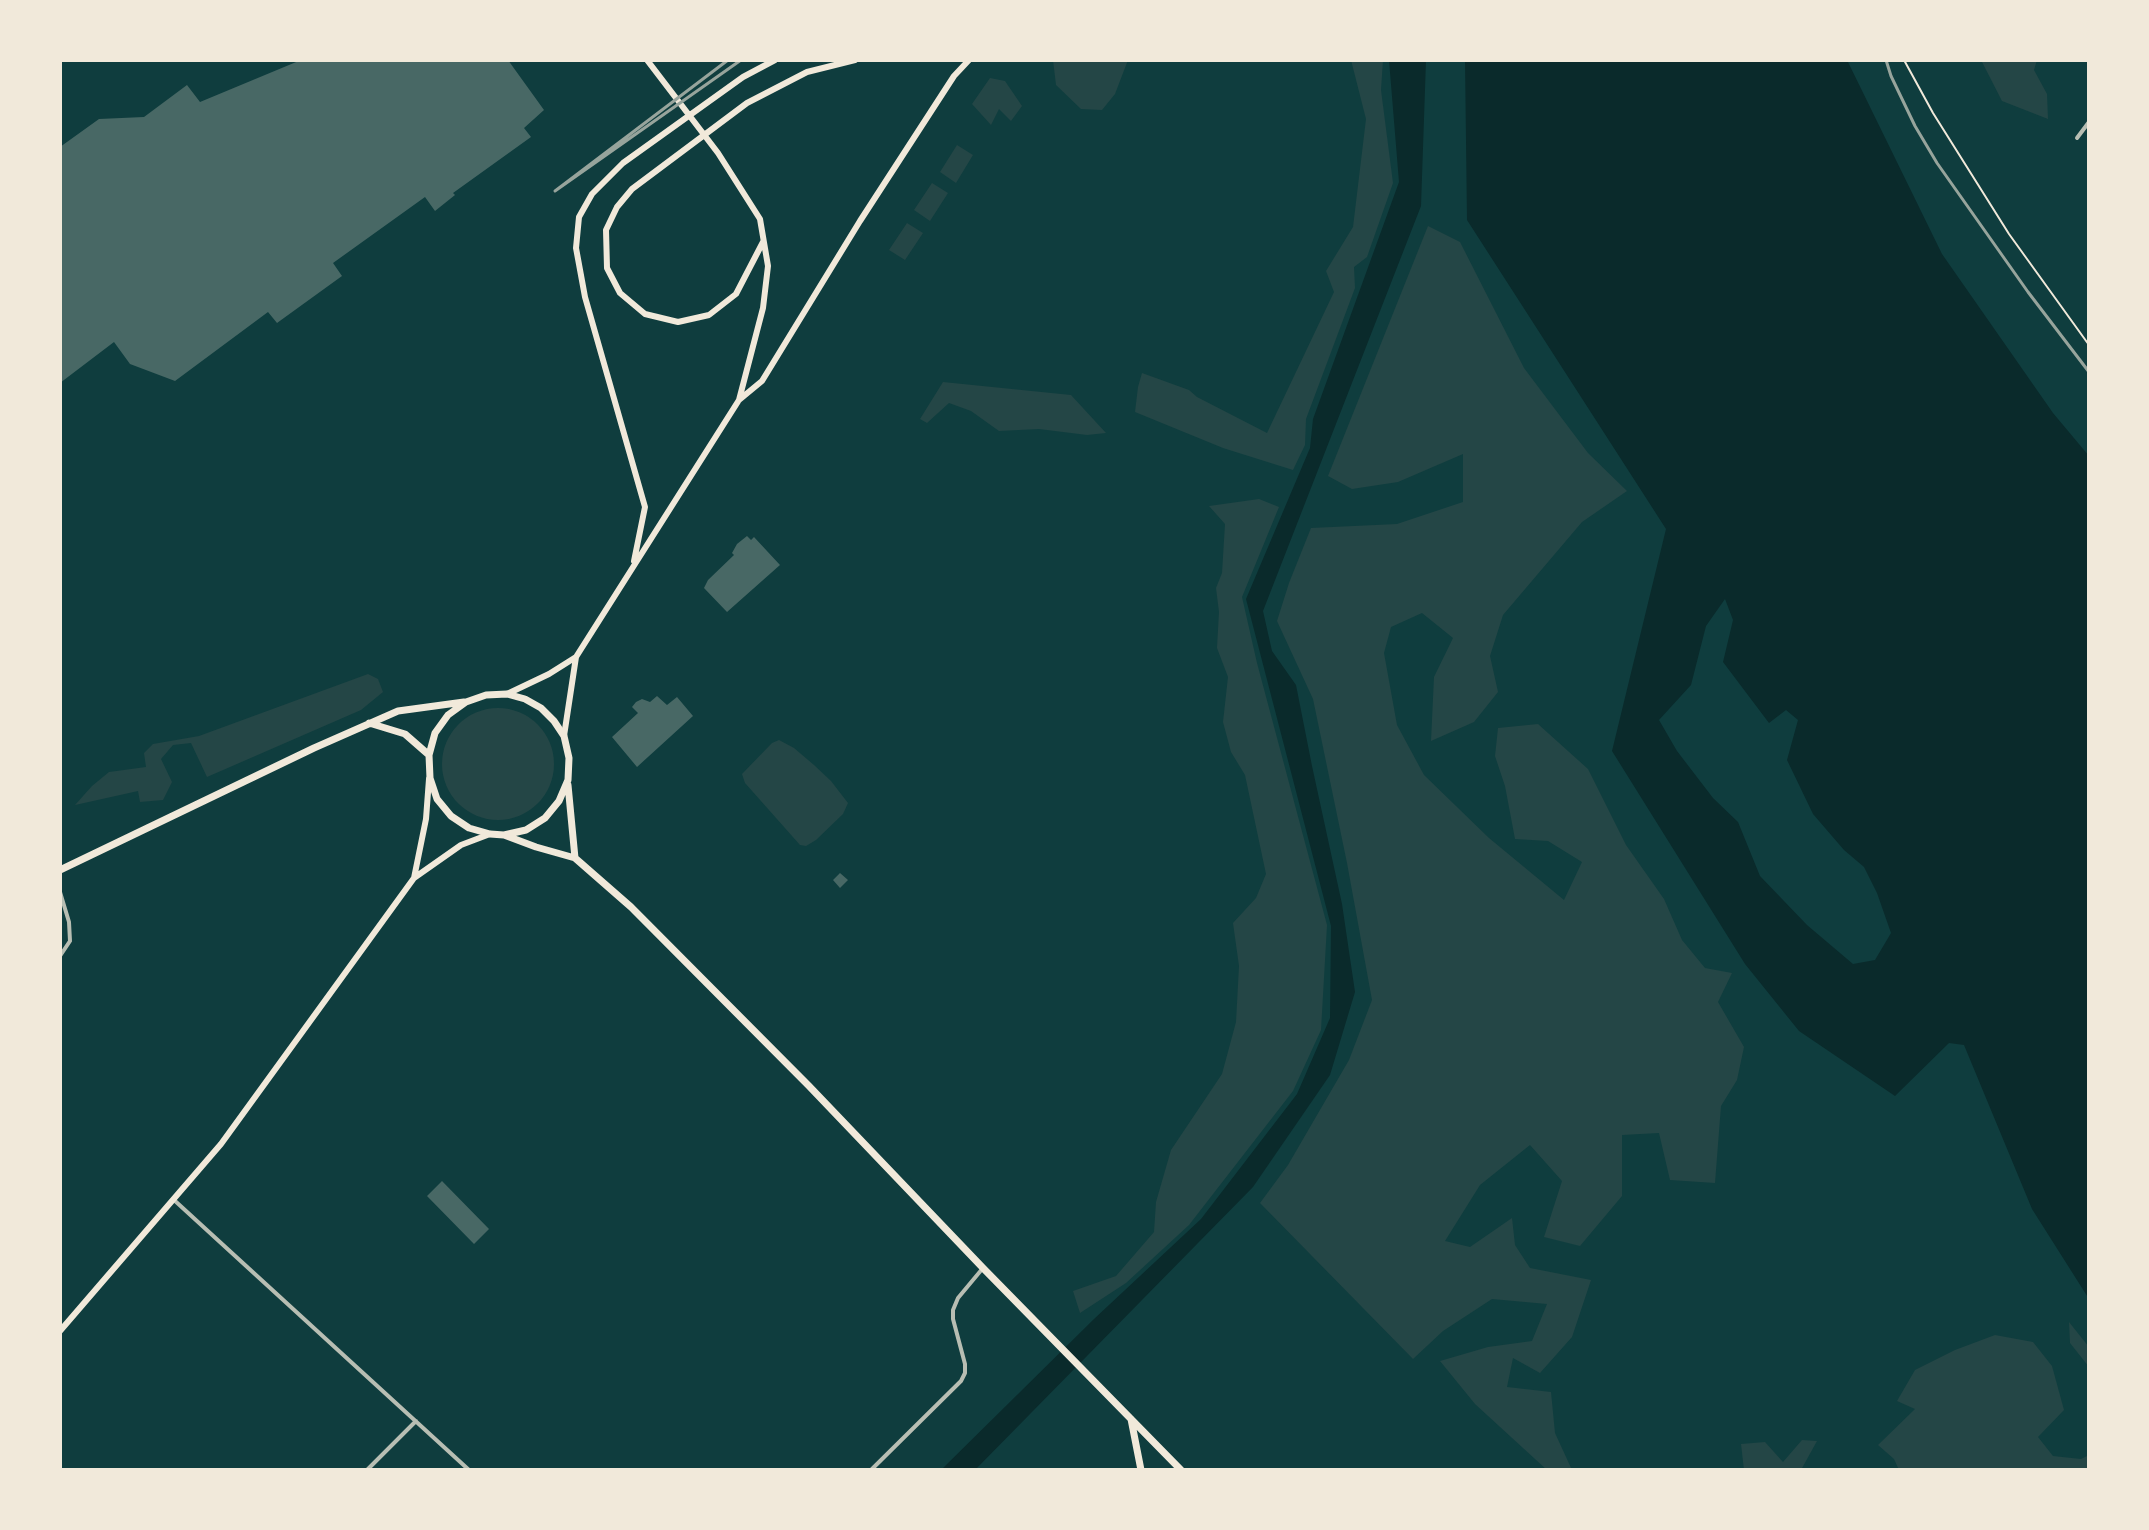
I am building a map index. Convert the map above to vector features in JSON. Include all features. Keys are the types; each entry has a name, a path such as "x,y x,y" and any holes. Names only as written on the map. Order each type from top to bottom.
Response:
{"main road":[{"path":"647,60 718,153 760,219 768,266 763,308 739,400"},
{"path":"633,566 645,507 585,297 576,248 579,217 592,194 623,163 743,77 775,60"},
{"path":"763,242 736,294 709,315 678,322 645,314 620,293 607,268 606,230 617,207 632,189 747,103 807,72 855,60"},
{"path":"564,736 576,657 739,400 762,381 860,221 954,76 969,60"},
{"path":"507,694 576,657"},
{"path":"60,870 398,711 507,694 541,708 564,736 569,758 575,858"},
{"path":"414,878 426,819 429,755 435,733 448,715 466,702"},
{"path":"369,723 405,734 429,755"},
{"path":"430,778 437,799 451,816 469,828 504,835 575,858 631,907 1181,1470"},
{"path":"504,835 526,830 545,818 559,801 568,780"},
{"path":"60,1331 221,1144 414,878 461,845 490,834"},
{"path":"1130,1417 1141,1470"}],"street":[{"path":"2077,138 2089,122"},
{"path":"60,892 69,922 70,941 60,956"},
{"path":"174,1200 469,1470"},
{"path":"871,1470 961,1381 965,1364 953,1310 958,1298 983,1268"},
{"path":"367,1470 416,1421"}],"path":[{"path":"1904,60 1933,113 2009,234 2089,345"}],"shaded area":[{"path":"1053,60 1128,60 1115,94 1102,110 1081,109 1056,85"},
{"path":"1351,60 1383,60 1381,90 1393,183 1367,257 1354,267 1355,288 1306,419 1305,445 1293,470 1223,448 1135,412 1138,387 1142,373 1189,390 1267,433 1334,292 1326,271 1353,227 1366,119"},
{"path":"1389,60 1426,60 1421,206 1263,611 1272,651 1296,685 1342,904 1355,992 1330,1075 1253,1187 975,1470 941,1470 1201,1219 1297,1094 1330,1018 1331,926 1246,599 1310,448 1313,419 1399,182"},
{"path":"1465,60 1847,60 1942,254 2053,413 2089,456 2089,1299 2032,1209 1964,1045 1949,1043 1895,1096 1799,1031 1745,964 1612,751 1666,529 1467,220","holes":["1725,599 1733,620 1723,662 1769,723 1786,710 1798,720 1787,760 1813,814 1844,850 1864,867 1877,893 1891,933 1875,960 1853,964 1807,925 1760,876 1738,822 1713,798 1677,751 1659,720 1691,685 1706,626"]},
{"path":"1981,60 2037,60 2034,70 2047,94 2048,119 2002,101"},
{"path":"990,78 1005,81 1022,106 1011,121 999,109 991,125 972,104"},
{"path":"957,145 973,155 956,183 940,172"},
{"path":"932,183 948,193 930,221 914,210"},
{"path":"907,223 923,233 905,260 889,250"},
{"path":"1428,226 1460,242 1524,368 1588,453 1627,491 1582,522 1503,615 1490,656 1498,692 1474,722 1431,741 1434,677 1453,638 1422,613 1391,627 1384,653 1397,725 1424,775 1489,838 1564,900 1582,862 1548,841 1515,839 1505,786 1495,756 1498,728 1538,724 1588,769 1626,845 1664,899 1682,940 1705,968 1732,973 1718,1002 1744,1047 1737,1080 1721,1106 1715,1183 1670,1180 1659,1133 1622,1135 1622,1196 1580,1246 1544,1237 1562,1181 1530,1145 1480,1185 1445,1241 1470,1247 1512,1218 1515,1245 1530,1268 1591,1280 1572,1337 1540,1373 1513,1358 1507,1387 1551,1392 1555,1433 1572,1470 1547,1470 1475,1404 1440,1361 1488,1347 1532,1341 1547,1304 1492,1299 1443,1331 1413,1359 1260,1203 1288,1165 1349,1060 1372,1000 1313,699 1277,621 1311,528 1397,524 1463,502 1463,454 1398,482 1352,489 1328,476"},
{"path":"943,382 1071,395 1106,433 1087,435 1039,429 999,431 971,411 949,403 927,423 920,419"},
{"path":"1259,499 1279,507 1242,597 1327,925 1321,1030 1293,1091 1189,1225 1126,1283 1080,1313 1073,1291 1116,1276 1154,1232 1156,1202 1171,1150 1222,1074 1236,1022 1239,966 1233,923 1256,898 1266,874 1245,775 1231,752 1223,722 1228,677 1217,648 1219,612 1216,588 1222,573 1225,524 1209,506"},
{"path":"368,674 378,679 383,692 361,710 207,777 191,743 173,745 161,759 172,782 163,800 140,802 138,791 75,805 109,772 146,767 144,753 153,744 199,736"},
{"path":"498,708 520,712 538,724 550,742 554,764 550,786 538,804 520,816 498,820 476,816 458,804 446,786 442,764 446,742 458,724 476,712"},
{"path":"779,740 814,765 848,803 843,814 806,846 800,845 745,783 742,774 772,743"},
{"path":"2069,1322 2089,1347 2089,1367 2070,1343"},
{"path":"1995,1335 2033,1342 2052,1366 2064,1410 2038,1437 2053,1456 2081,1459 2089,1455 2089,1470 1899,1470 1894,1459 1878,1445 1915,1409 1897,1401 1915,1370"},
{"path":"1802,1440 1817,1441 1801,1470 1744,1470 1741,1444 1765,1442 1783,1462"}],"building":[{"path":"301,60 508,60 544,110 524,128 531,137 453,193 455,195 435,211 425,197 333,263 342,276 277,323 268,312 175,381 130,364 114,342 60,383 60,147 99,119 144,117 187,85 200,102"},
{"path":"747,536 751,540 754,537 780,565 727,612 704,588 708,580 734,555 732,553 737,544"},
{"path":"657,696 667,705 677,697 693,716 637,767 612,737 638,713 632,707 636,702 642,699 650,702"},
{"path":"840,873 848,880 840,888 833,880"},
{"path":"442,1181 489,1229 474,1244 427,1196"}],"railway":[{"path":"728,60 555,191 741,60"},
{"path":"1886,60 1915,126 1937,163 2089,372"}]}
